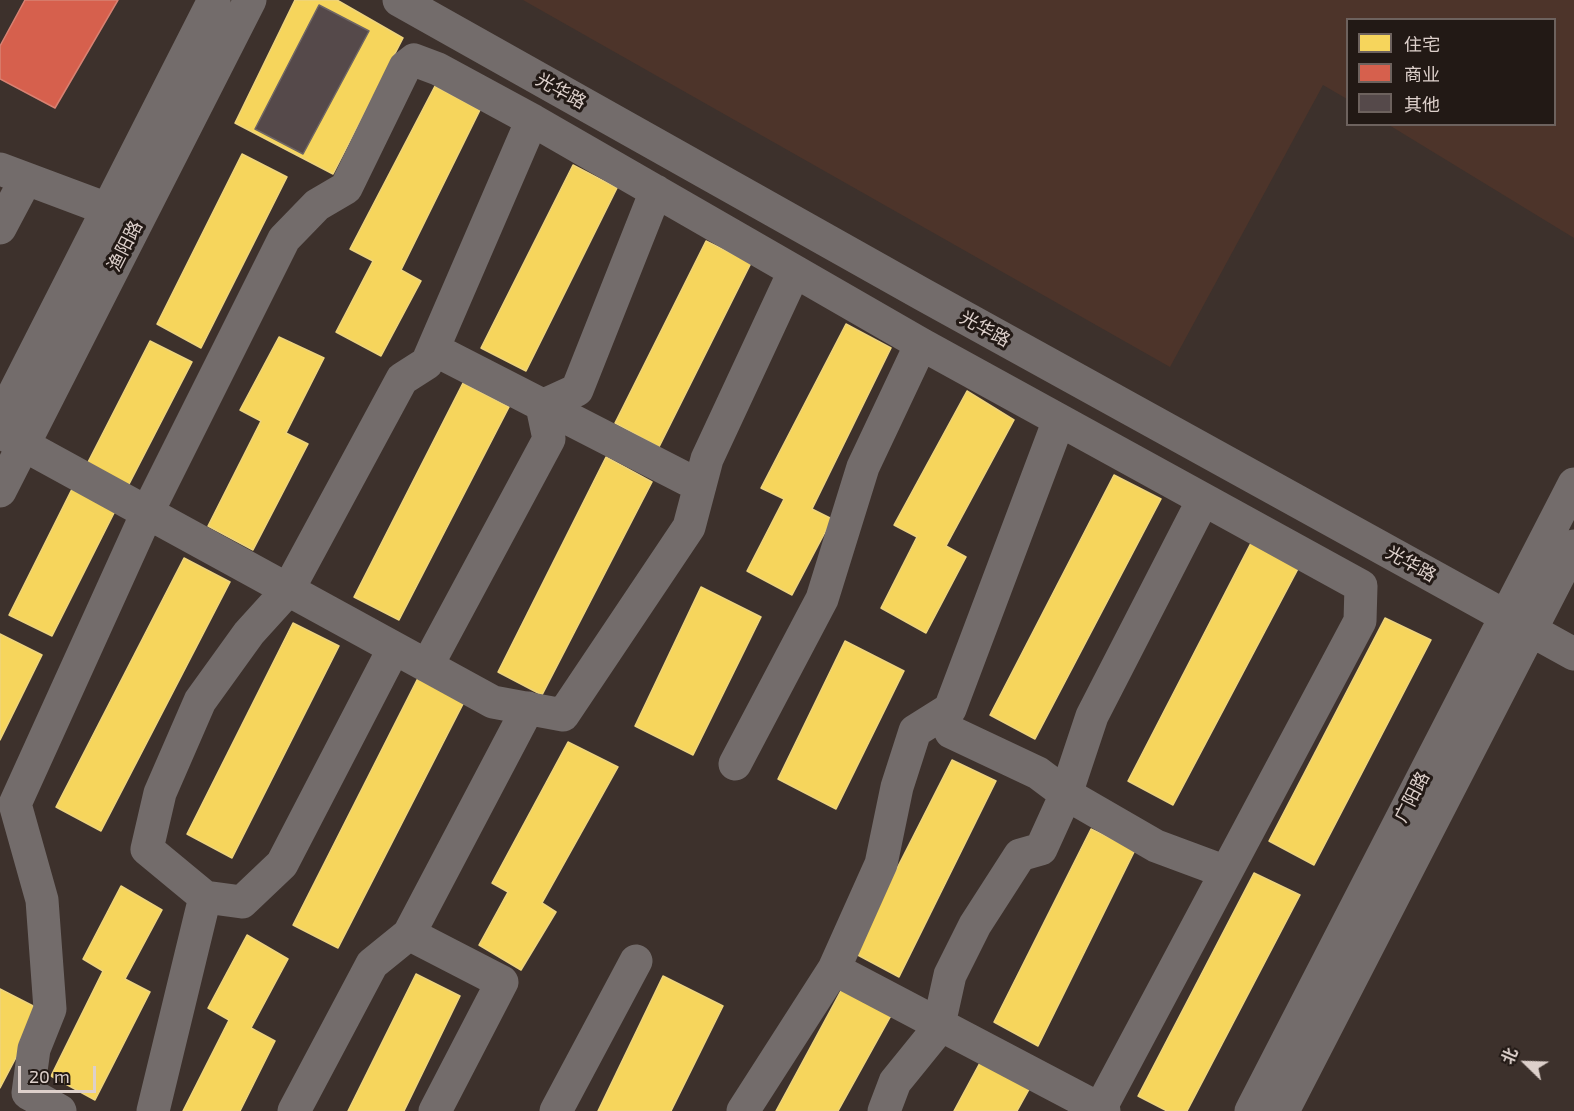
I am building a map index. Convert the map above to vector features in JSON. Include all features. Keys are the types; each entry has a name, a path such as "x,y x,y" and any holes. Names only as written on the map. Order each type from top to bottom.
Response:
{"street":[{"name":"渔阳路","path":"0,421 214,0"},
{"name":"渔阳路","path":"0,491 12,438 250,0"},
{"name":"光华路","path":"399,0 933,300 1574,654"},
{"path":"60,1111 28,1093 34,1049 50,1009 42,900 15,804 147,513 284,239 316,205 346,188 405,67 414,60 438,69 532,120 921,344 1360,586 1360,621 1101,1110 834,969"},
{"path":"394,648 282,864 242,902 205,897 147,849 160,793 200,701 249,633 288,590 402,379 427,363 532,120"},
{"path":"0,228 13,174 107,209"},
{"path":"542,406 577,390 656,191"},
{"path":"12,438 492,702 563,715 689,527 707,459 794,272"},
{"path":"735,764 822,599 863,467 921,344"},
{"path":"433,350 700,486"},
{"path":"427,666 549,439 542,406"},
{"path":"742,1111 834,969 880,864 897,787 915,730 950,710 1059,420"},
{"name":"广阳路","path":"1283,1111 1517,623 1574,484"},
{"path":"884,1111 895,1082 938,1029 950,975 975,925 1020,855 1041,849 1066,794 1092,716 1203,500"},
{"name":"广阳路","path":"1251,1111 1517,623 1574,546"},
{"path":"294,1111 372,964 410,934 528,708"},
{"path":"942,714 951,732 1038,773 1066,794 1156,846 1226,872"},
{"path":"153,1111 205,897"},
{"path":"410,934 502,982 435,1111"},
{"path":"556,1111 636,961"}],"shaded area":[{"path":"523,0 1574,0 1574,238 1391,126 1556,126 1556,18 1346,18 1346,98 1323,85 1170,367"}],"building: 住宅":[{"path":"295,0 337,0 403,38 333,174 235,123"},
{"path":"435,86 480,110 401,270 421,281 381,356 336,332 373,261 350,249"},
{"path":"242,154 287,177 201,348 157,324"},
{"path":"573,165 617,188 526,371 481,348"},
{"path":"706,241 751,263 659,447 615,423"},
{"path":"846,324 891,348 812,509 832,519 792,595 747,571 784,499 761,488"},
{"path":"279,337 324,358 286,433 308,444 253,550 208,526 261,421 240,410"},
{"path":"150,341 192,362 126,490 85,468"},
{"path":"463,383 509,407 399,620 354,597"},
{"path":"967,391 1014,420 946,546 966,557 926,633 881,608 917,537 894,525"},
{"path":"606,457 652,482 542,695 498,672"},
{"path":"1114,475 1161,499 1035,739 990,715"},
{"path":"73,487 116,509 52,636 9,615"},
{"path":"1252,541 1300,565 1173,805 1128,781"},
{"path":"184,558 230,582 101,831 56,807"},
{"path":"701,587 761,617 693,755 635,726"},
{"path":"1385,618 1431,640 1314,865 1269,841"},
{"path":"293,623 339,646 232,858 187,834"},
{"path":"0,634 42,655 0,740"},
{"path":"845,641 904,671 836,809 778,779"},
{"path":"418,678 464,702 338,948 293,925"},
{"path":"568,742 618,767 542,903 556,912 521,970 479,945 508,892 492,883"},
{"path":"952,760 996,781 899,977 854,953"},
{"path":"1091,829 1135,850 1038,1046 994,1022"},
{"path":"1254,873 1300,895 1187,1111 1167,1111 1138,1096"},
{"path":"121,886 162,910 125,979 150,992 95,1100 51,1076 103,971 83,959"},
{"path":"247,935 288,959 251,1028 275,1041 240,1111 183,1111 229,1020 208,1008"},
{"path":"416,974 460,996 404,1111 348,1111"},
{"path":"663,976 723,1006 671,1111 598,1111"},
{"path":"843,987 893,1012 838,1111 776,1111"},
{"path":"0,989 41,1010 0,1088"},
{"path":"982,1059 1032,1084 1017,1111 954,1111"}],"building: 商业":[{"path":"25,0 118,0 55,108 0,79 0,46"}],"building: 其他":[{"path":"319,5 369,31 303,154 255,129"}]}
